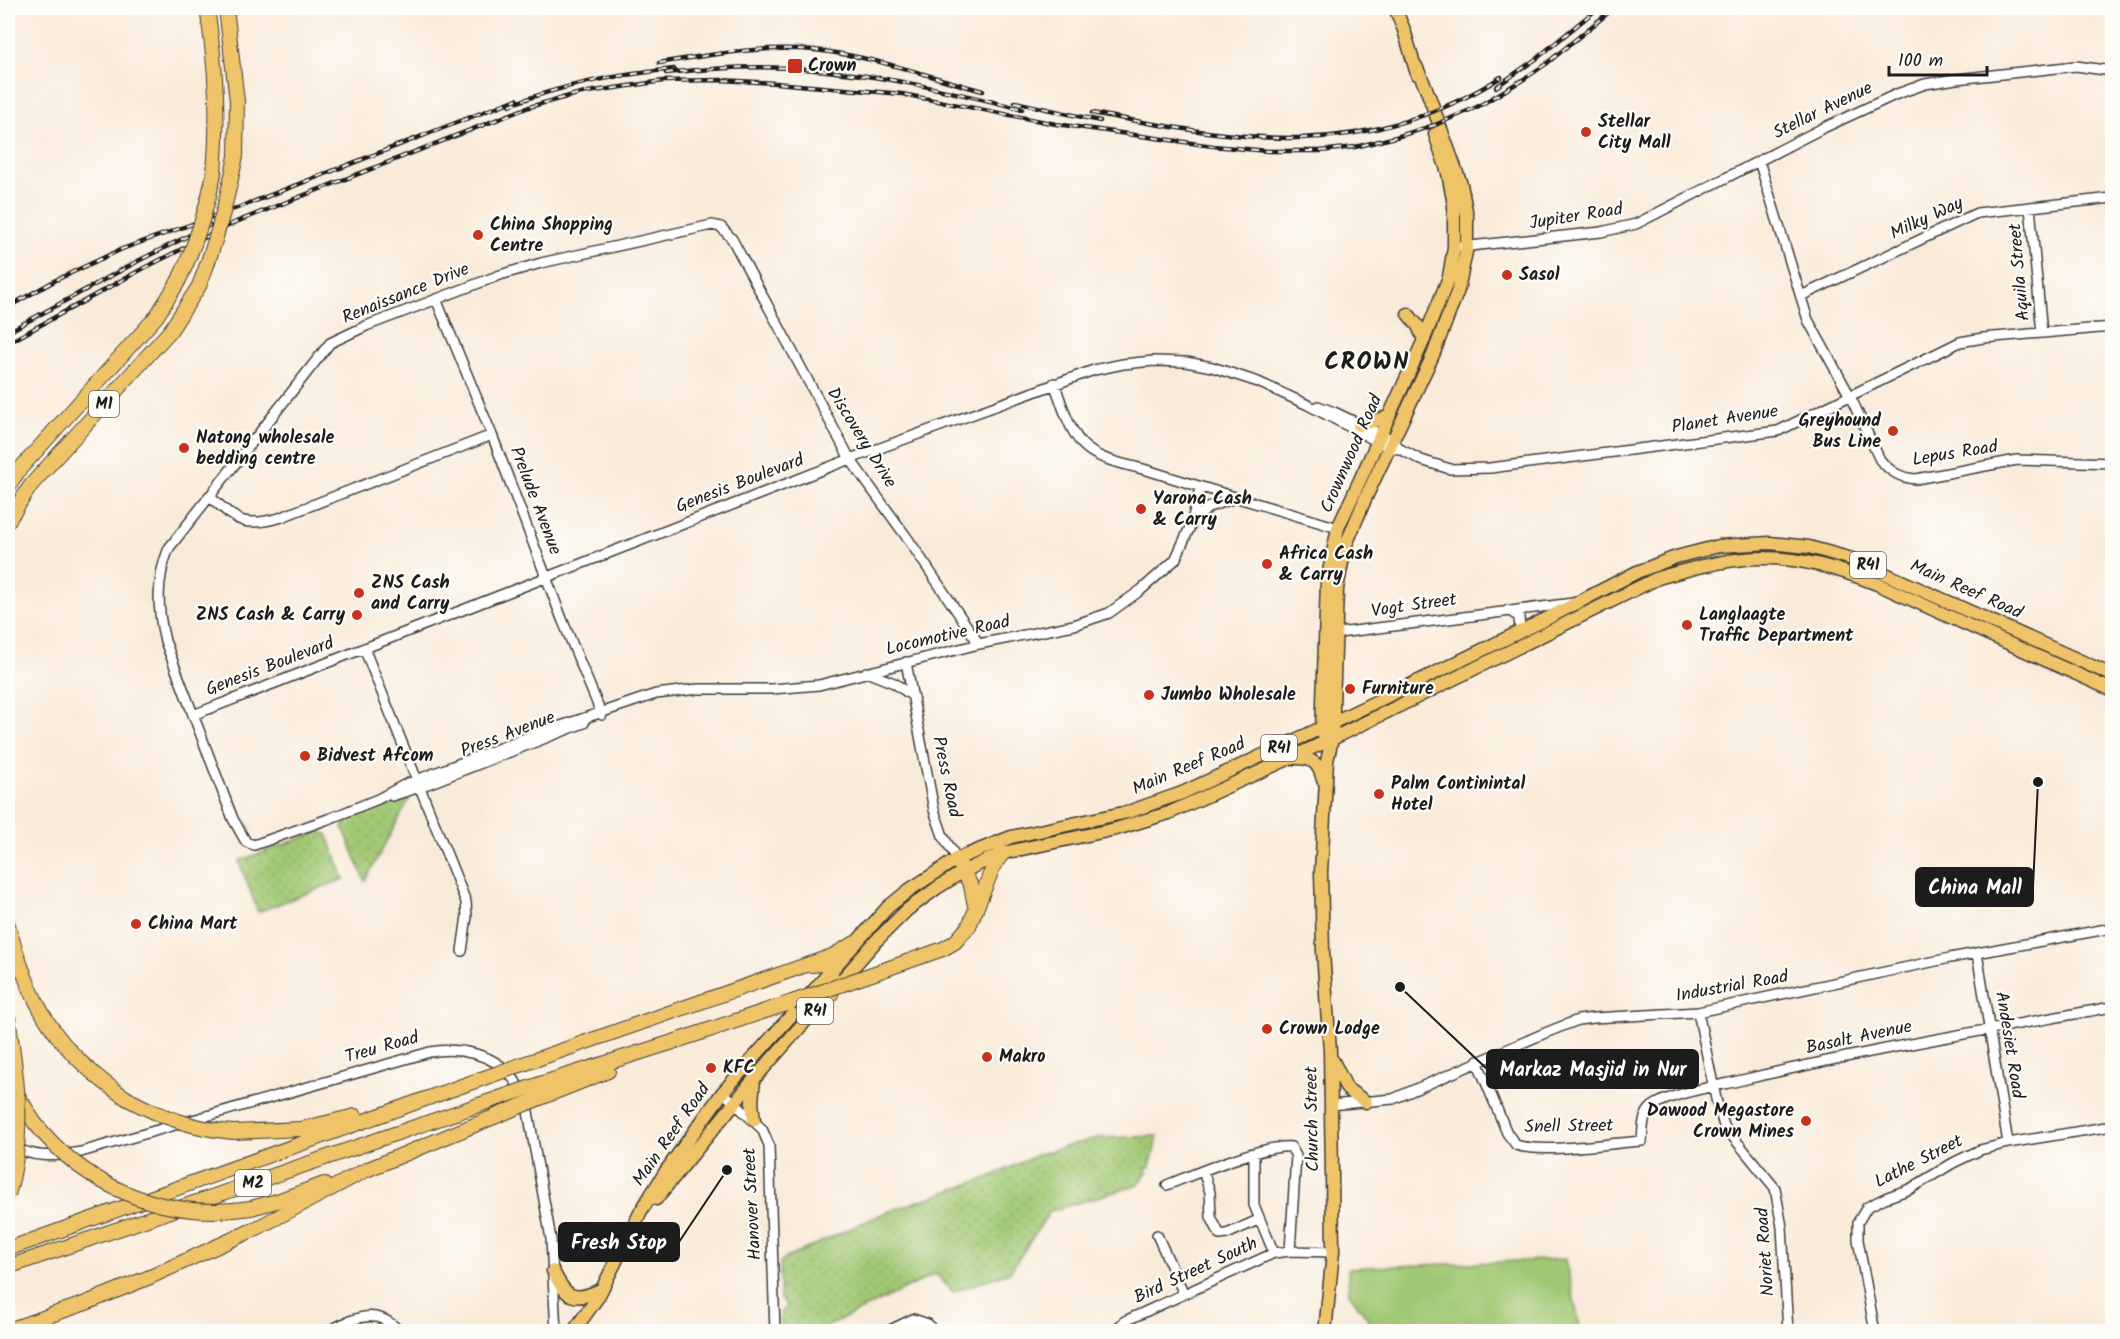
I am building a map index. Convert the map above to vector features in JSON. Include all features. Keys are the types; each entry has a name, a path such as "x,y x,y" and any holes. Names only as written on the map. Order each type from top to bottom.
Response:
{"highway":[{"name":"M1","path":"8,487 27,462 156,317 178,282 192,252 205,216 214,174 218,134 217,82 207,8"},
{"name":"M1","path":"8,520 31,485 170,331 199,286 217,239 228,200 236,156 237,101 226,8"},
{"path":"976,912 994,865 1003,853"},
{"path":"960,866 971,886 976,912"},
{"name":"M2","path":"8,1267 499,1098 543,1090 872,974 951,945 964,934 976,912"},
{"path":"8,925 16,957 32,996 58,1039 101,1082 126,1098 170,1119 204,1128 233,1132 302,1129 378,1110 403,1107"},
{"path":"801,967 838,954 855,943"},
{"path":"801,967 822,964 831,970 833,977 831,994"},
{"name":"M2","path":"8,1250 525,1063 801,967"},
{"path":"8,1017 17,1072 20,1115 15,1167 8,1195"},
{"path":"8,1072 16,1092 34,1122 53,1144 78,1166 105,1184 135,1198 160,1205 189,1210 222,1211 251,1208 277,1202 337,1178 366,1170"},
{"path":"8,1330 86,1303 178,1264 257,1228 366,1170 506,1112 543,1090"}],"main road":[{"name":"Crownwood Road","path":"1327,725 1331,634 1345,547 1366,497 1395,446 1458,290 1461,247 1467,216 1461,184 1395,8"},
{"name":"Crownwood Road","path":"1331,634 1327,581 1338,528 1424,340 1461,247"},
{"path":"1408,315 1418,326 1424,340"},
{"path":"1359,425 1388,417"},
{"name":"Main Reef Road","path":"635,1226 755,1078 901,915 960,866 1011,837 1142,808 1227,773 1520,631 1545,627 1578,602 1653,565 1697,551 1742,544 1792,545 1820,549 1862,562 2112,675"},
{"name":"Main Reef Road","path":"573,1332 602,1289 641,1211 666,1171 723,1092 888,907 918,884 960,866 1003,853 1116,830 1169,813 1327,741 1545,627 1658,578 1720,561 1762,557 1780,558 1816,563 1859,577 2112,690"},
{"name":"Church Street","path":"1325,1332 1333,1252 1331,1106 1321,905 1327,725"},
{"path":"1288,758 1304,758 1314,762 1321,772 1326,790"},
{"path":"1329,1051 1347,1089 1366,1102"},
{"path":"754,1120 752,1102 755,1078"},
{"path":"553,1271 564,1291 574,1296 586,1297 602,1289"}],"street":[{"name":"Stellar Avenue","path":"1850,396 1808,320 1759,161 1854,114 1925,84 2076,66 2112,71"},
{"name":"Jupiter Road","path":"1461,247 1625,228 1759,161"},
{"name":"Milky Way","path":"1801,296 1977,213 2112,198"},
{"name":"Aquila Street","path":"2030,207 2042,333"},
{"name":"Renaissance Drive","path":"246,842 233,819 165,641 160,622 159,582 162,565 169,548 330,343 366,326 520,268 702,225 721,227 732,239"},
{"name":"Discovery Drive","path":"732,239 850,459 979,644"},
{"name":"Prelude Avenue","path":"436,299 601,713"},
{"name":"Planet Avenue","path":"1379,439 1421,460 1450,469 1490,468 1778,431 1960,342 2112,327"},
{"name":"Genesis Boulevard","path":"193,715 850,459 1094,370 1154,361 1212,366 1238,374 1379,439"},
{"path":"1054,383 1070,425 1089,450 1107,459 1338,528"},
{"name":"Lepus Road","path":"1850,396 1880,460 1896,475 1906,478 1916,479 2017,460 2112,463"},
{"name":"Genesis Boulevard","path":"1308,405 1334,412 1379,439"},
{"path":"209,496 235,519 248,523 261,523 492,435"},
{"name":"Locomotive Road","path":"670,691 796,688 819,685 979,644 1074,625 1109,613 1167,569 1178,554 1191,525 1200,488"},
{"name":"Locomotive Road","path":"1191,525 1202,511 1238,497"},
{"name":"Vogt Street","path":"1331,634 1578,602"},
{"path":"1508,610 1520,617 1520,631"},
{"path":"969,628 998,640"},
{"path":"364,648 416,786 427,801 466,902 467,916 462,951"},
{"name":"Press Road","path":"906,662 934,810 943,836 960,866"},
{"path":"866,672 894,683 914,697"},
{"name":"Press Avenue","path":"246,842 252,845 259,844 416,786 614,708 670,691"},
{"name":"Press Avenue","path":"416,786 438,780 552,732"},
{"path":"427,801 429,792 438,780"},
{"name":"Industrial Road","path":"1331,1106 1385,1100 1405,1095 1477,1061 1578,1020 1698,1012 1977,953 2112,928"},
{"name":"Andesiet Road","path":"1977,953 2008,1143"},
{"name":"Basalt Avenue","path":"1642,1141 1648,1110 1668,1099 1714,1086 1910,1044 2112,1007"},
{"name":"Noriet Road","path":"1698,1012 1719,1114 1724,1126 1775,1188 1782,1227 1788,1332"},
{"name":"Treu Road","path":"8,1143 21,1151 44,1157 81,1152 430,1052 462,1050 485,1058 505,1069 520,1089 527,1106 549,1224 556,1332"},
{"name":"Snell Street","path":"1477,1061 1507,1133 1516,1145 1549,1148 1642,1141"},
{"name":"Hanover Street","path":"723,1092 754,1120 765,1135 771,1158 775,1332"},
{"name":"Lathe Street","path":"1875,1332 1857,1239 1858,1222 1861,1215 1875,1202 1910,1189 1980,1150 2008,1143 2112,1126"},
{"path":"1167,1185 1254,1154 1284,1146 1291,1147 1295,1152 1294,1209 1290,1251"},
{"path":"1254,1154 1253,1198 1258,1220 1274,1253"},
{"path":"1203,1171 1210,1192 1211,1217 1220,1235 1258,1220"},
{"path":"1157,1235 1184,1294"},
{"name":"Bird Street South","path":"1113,1332 1125,1321 1274,1253 1333,1252"},
{"path":"326,1332 350,1320 372,1315 393,1324 400,1332"},
{"path":"886,1332 913,1319 922,1321 932,1330"}],"green space":[{"path":"410,798 365,881 343,827 349,818"},
{"path":"320,831 327,834 344,879 258,912 239,861"},
{"path":"1158,1136 1150,1167 1146,1168 1147,1172 1138,1185 1050,1211 1010,1272 953,1292 936,1274 818,1331 781,1331 780,1313 785,1309 785,1303 780,1299 780,1262 784,1259 884,1213 990,1177 1039,1154 1096,1138"},
{"path":"1565,1259 1581,1331 1377,1331 1349,1293 1348,1268"}],"railway":[{"path":"1496,87 1536,59 1598,8"},
{"path":"8,343 144,268 236,222 529,107 581,93 663,81 720,80 776,83 902,94 1056,124 1213,146 1268,151 1320,151 1355,147 1396,137 1435,125 1477,107 1546,64 1614,8"},
{"path":"659,63 756,50 814,50 878,62 983,91"},
{"path":"666,73 752,67 832,71 914,84 1022,109"},
{"path":"510,105 591,81 674,69"},
{"path":"1092,113 1221,134 1273,138 1326,137 1379,128 1430,113 1501,77"},
{"path":"8,307 56,280 122,249 240,207 517,99"},
{"path":"1015,102 1100,121"},
{"path":"8,332 140,260 210,225"}],"place":[{"name":"Crown","path":"795,66"},
{"name":"Stellar City Mall","path":"1586,132"},
{"name":"China Shopping Centre","path":"478,235"},
{"name":"Sasol","path":"1507,275"},
{"name":"Greyhound Bus Line","path":"1893,431"},
{"name":"Natong wholesale bedding centre","path":"184,448"},
{"name":"Yarona Cash & Carry","path":"1141,509"},
{"name":"Africa Cash & Carry","path":"1267,564"},
{"name":"ZNS Cash and Carry","path":"359,593"},
{"name":"ZNS Cash & Carry","path":"357,615"},
{"name":"Langlaagte Traffic Department","path":"1687,625"},
{"name":"Furniture","path":"1350,689"},
{"name":"Jumbo Wholesale","path":"1149,695"},
{"name":"Bidvest Afcom","path":"305,756"},
{"name":"China Mall","path":"2038,782"},
{"name":"Palm Continintal Hotel","path":"1379,794"},
{"name":"China Mart","path":"136,924"},
{"name":"Markaz Masjid in Nur","path":"1400,987"},
{"name":"Crown Lodge","path":"1267,1029"},
{"name":"Makro","path":"987,1057"},
{"name":"KFC","path":"711,1068"},
{"name":"Dawood Megastore Crown Mines","path":"1806,1121"},
{"name":"Fresh Stop","path":"727,1170"}],"district":[{"name":"CROWN","path":"1367,362"}]}
